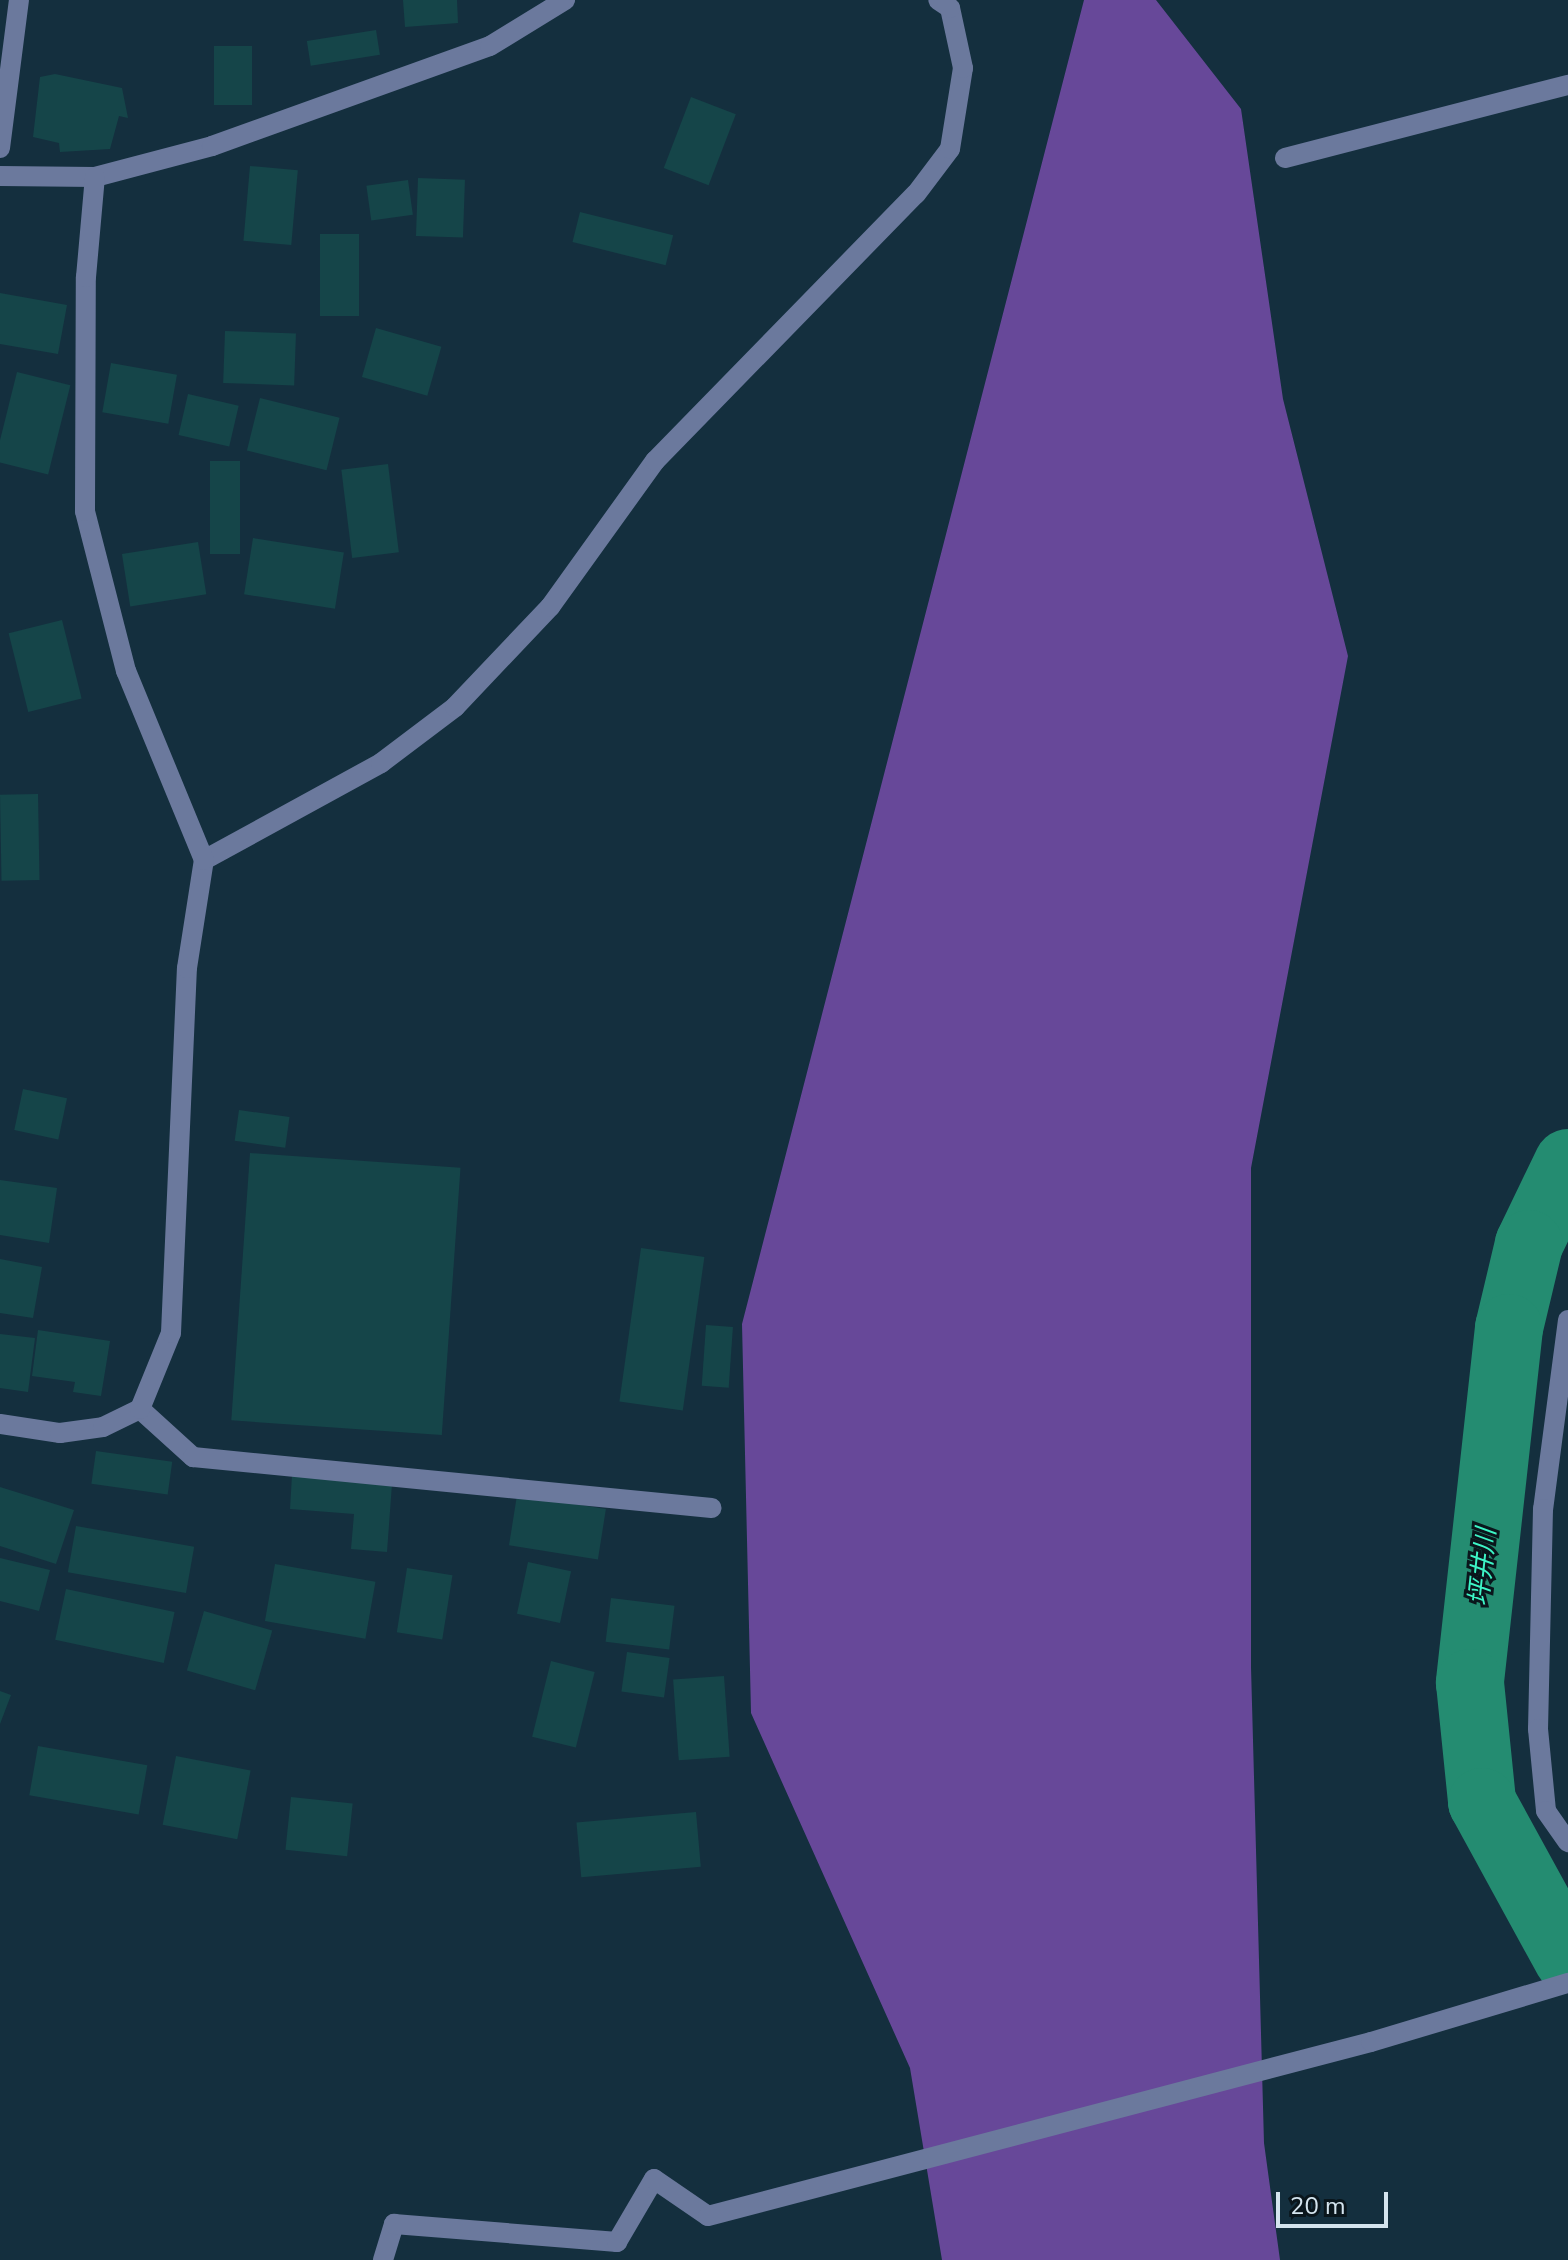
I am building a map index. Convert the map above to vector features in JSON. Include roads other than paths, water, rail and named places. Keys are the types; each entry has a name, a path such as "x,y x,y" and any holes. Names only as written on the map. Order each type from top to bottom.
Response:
{"street":[{"path":"0,148 19,0"},
{"path":"0,176 95,177 212,146 490,46 565,0"},
{"path":"204,860 381,763 455,707 550,607 655,461 916,194 950,149 963,68 950,8 938,0"},
{"path":"1285,158 1568,85"},
{"path":"0,1424 60,1433 103,1427 140,1409 171,1333 187,968 204,860 126,671 85,511 86,277 95,177"},
{"path":"1568,1320 1543,1509 1538,1729 1546,1811 1568,1842"},
{"path":"140,1409 193,1457 712,1508"},
{"path":"383,2260 394,2224 617,2242 654,2179 708,2216 1564,1984"}],"waterway":[{"name":"坪井川","path":"1568,1163 1529,1244 1509,1328 1470,1683 1482,1802 1568,1959"}]}
